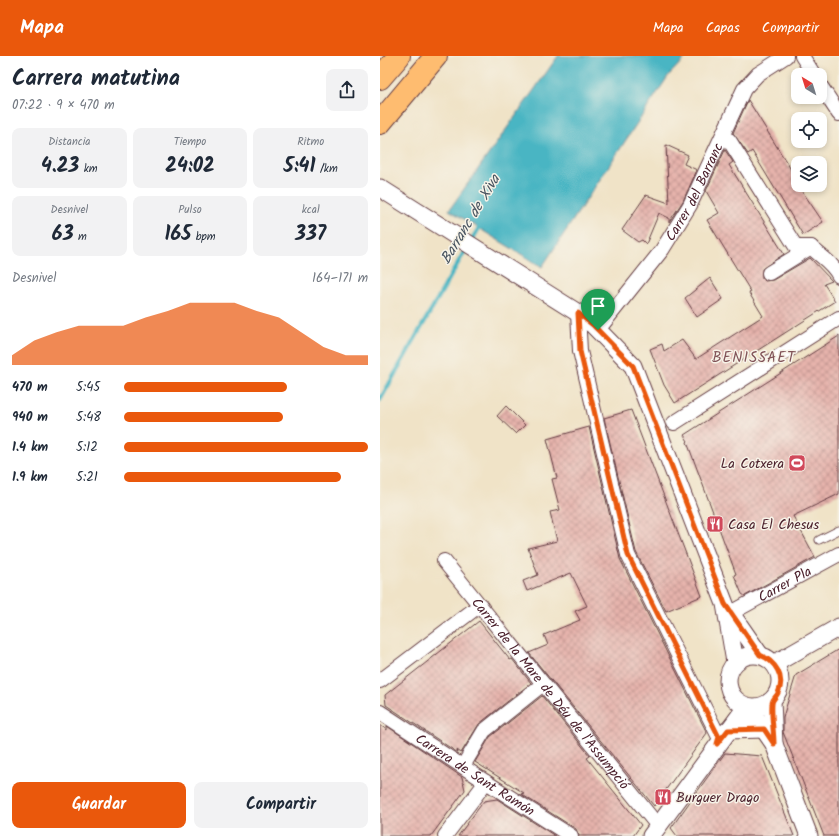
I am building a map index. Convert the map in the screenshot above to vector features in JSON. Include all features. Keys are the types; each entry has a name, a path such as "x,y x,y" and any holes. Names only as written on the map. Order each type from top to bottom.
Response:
{"highway":[{"path":"380,78 399,56"},
{"path":"380,123 436,56"}],"street":[{"name":"Carrer del Barranc","path":"595,327 662,250 690,206 744,89 758,74 786,56"},
{"path":"802,56 810,68"},
{"path":"827,96 839,114"},
{"path":"729,140 796,247 811,248 834,266 839,276"},
{"path":"380,188 576,311 595,327 633,366 728,608 735,662"},
{"path":"770,273 811,248"},
{"path":"576,311 580,351 628,555 721,737"},
{"path":"674,423 839,318"},
{"name":"Carrer Pla","path":"728,608 839,554"},
{"name":"Carrer de la Mare de Déu de l'Assumpció","path":"444,561 543,684 654,831"},
{"path":"380,682 480,605"},
{"path":"654,831 721,737 747,708 759,708 772,701 778,692 780,679 728,608"},
{"path":"809,836 774,744 747,708 737,702 731,695 727,679 728,674 735,662 751,655 767,660 839,627"},
{"path":"463,766 484,731 543,684"},
{"path":"721,737 731,695"},
{"path":"772,701 774,744"},
{"name":"Carrera de Sant Ramón","path":"380,712 571,836"},
{"path":"721,737 764,729"},
{"path":"445,836 486,782"}],"lane":[{"path":"818,540 839,530"}],"water":[{"path":"558,56 687,56 669,75 542,267 449,210"}],"building":[{"path":"748,100 791,170 791,192 803,192 823,222 803,235 752,151 748,154 733,133"},
{"path":"666,145 688,155 684,164 697,170 683,201 669,222 669,218 659,213 646,244 642,240 638,242 622,230 646,195 669,203"},
{"path":"725,150 733,162 729,165 784,254 762,269 762,278 765,281 773,280 810,258 832,281 824,284 835,301 675,403 664,385 650,349 662,344 664,351 682,340 696,359 763,316 749,293 751,292 707,220 719,213 706,191"},
{"path":"710,278 723,299 697,317 685,298"},
{"path":"839,336 839,494 793,516 815,557 745,596 742,594 734,575 736,574 687,442 688,441 684,435"},
{"path":"506,406 525,425 516,434 497,416"},
{"path":"631,410 702,596 666,611 636,552 604,418"},
{"path":"589,427 620,559 707,733 654,806 529,653 548,645 544,635 580,620 575,611 587,606 571,573 527,591 523,581 538,575 528,548 557,541 550,512 560,510 552,479 557,478 547,439"},
{"path":"479,621 510,660 512,659 531,683 479,724 461,753 457,750 458,753 386,705 385,695"},
{"path":"839,649 839,836 824,836 783,732 783,717 796,675"},
{"path":"542,696 590,756 587,758 641,825 633,836 579,836 576,829 521,794 524,793 475,762 490,737"},
{"path":"380,725 387,730 387,726 462,777 465,790 431,836 380,836"},
{"path":"725,753 762,756 794,836 677,836 671,828"},
{"path":"497,799 555,836 458,836 484,801"}],"waterway":[{"name":"Barranc de Xiva","path":"471,241 482,223"},
{"name":"Barranc de Xiva","path":"380,400 467,247"}],"place":[{"name":"La Cotxera","path":"797,463"},
{"name":"Casa El Chesus","path":"715,524"},
{"name":"Burguer Drago","path":"663,797"}],"district":[{"name":"BENISSAET","path":"754,357"}],"route":[{"path":"578,313 598,330 633,366 725,604 760,655 767,658 778,670 780,679 778,692 772,701 774,744 764,729 728,730 717,744 719,737 628,555 580,351 578,313"}]}
